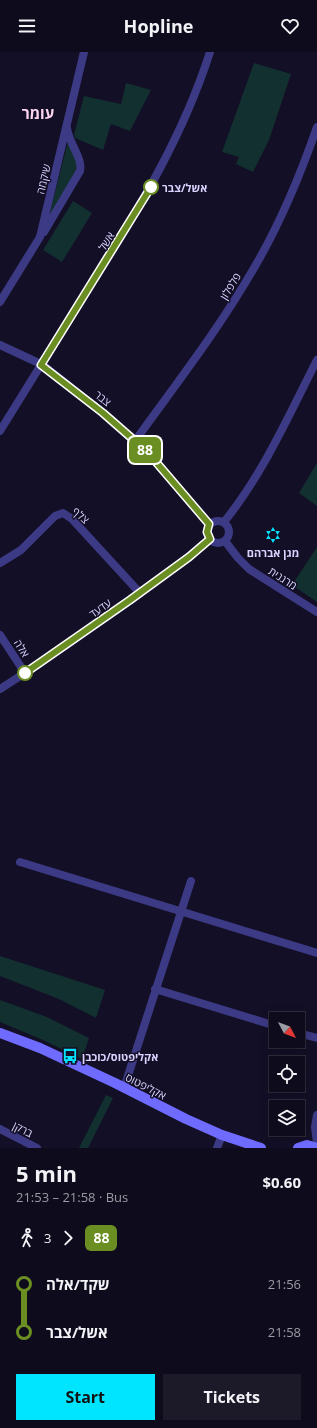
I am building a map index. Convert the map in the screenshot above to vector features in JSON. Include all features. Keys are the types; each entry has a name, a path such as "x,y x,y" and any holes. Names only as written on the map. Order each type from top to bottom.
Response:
{"street":[{"name":"שיקמה","path":"0,302 40,237 84,52"},
{"name":"אשל","path":"0,431 154,182 195,95 210,52"},
{"path":"40,237 80,171 80,162 69,139 67,125"},
{"name":"פלפלון","path":"135,441 215,330 254,267 289,198 317,127"},
{"name":"צבר","path":"0,345 41,365 103,413 156,462 209,524"},
{"path":"224,522 263,464 317,360"},
{"name":"צלף","path":"0,563 22,550 55,516 63,513 72,519 140,593"},
{"path":"215,520 224,522 230,531 228,537 225,541 217,543 210,539 207,532 209,524 215,520"},
{"name":"עדעד","path":"0,690 140,593 189,557 210,539"},
{"name":"מרגנית","path":"225,541 249,569 317,612"},
{"name":"אלה","path":"0,635 25,673"},
{"path":"20,862 317,953"},
{"path":"124,1088 190,881"},
{"path":"155,989 269,1024"},
{"name":"אקליפטוס","path":"0,1033 40,1048 222,1135 260,1148"},
{"path":"305,1035 317,1038"},
{"path":"316,1119 315,1127 317,1143"},
{"path":"301,1147 310,1136 316,1119"},
{"name":"ברקן","path":"0,1129 37,1148"},
{"path":"217,1148 222,1135"},
{"path":"301,1147 310,1145 317,1148"}],"green space":[{"path":"254,63 291,74 269,140 253,172 236,164 239,157 222,152"},
{"path":"126,83 151,90 130,131 111,124 103,150 75,138 74,135 84,96 121,104"},
{"path":"68,141 77,165 76,170 70,185 48,220"},
{"path":"73,201 92,213 62,262 43,250"},
{"path":"317,463 317,506 299,493"},
{"path":"317,547 317,602 292,585"},
{"path":"0,956 105,990 96,1018 59,999 0,976"},
{"path":"0,1000 47,1017 89,1038 82,1059 43,1040 0,1022"},
{"path":"106,1095 113,1098 88,1148 79,1148"}],"bus line":[{"name":"88","path":"25,673 66,646 130,600 189,557 210,539 207,532 209,524 164,471 132,437 41,365 151,187"}],"place":[{"name":"אשל/צבר","path":"151,187"},
{"name":"מגן אברהם","path":"273,535"},
{"name":"אקליפטוס/כוכבן","path":"70,1056"}],"district":[{"name":"עומר","path":"38,113"}]}
